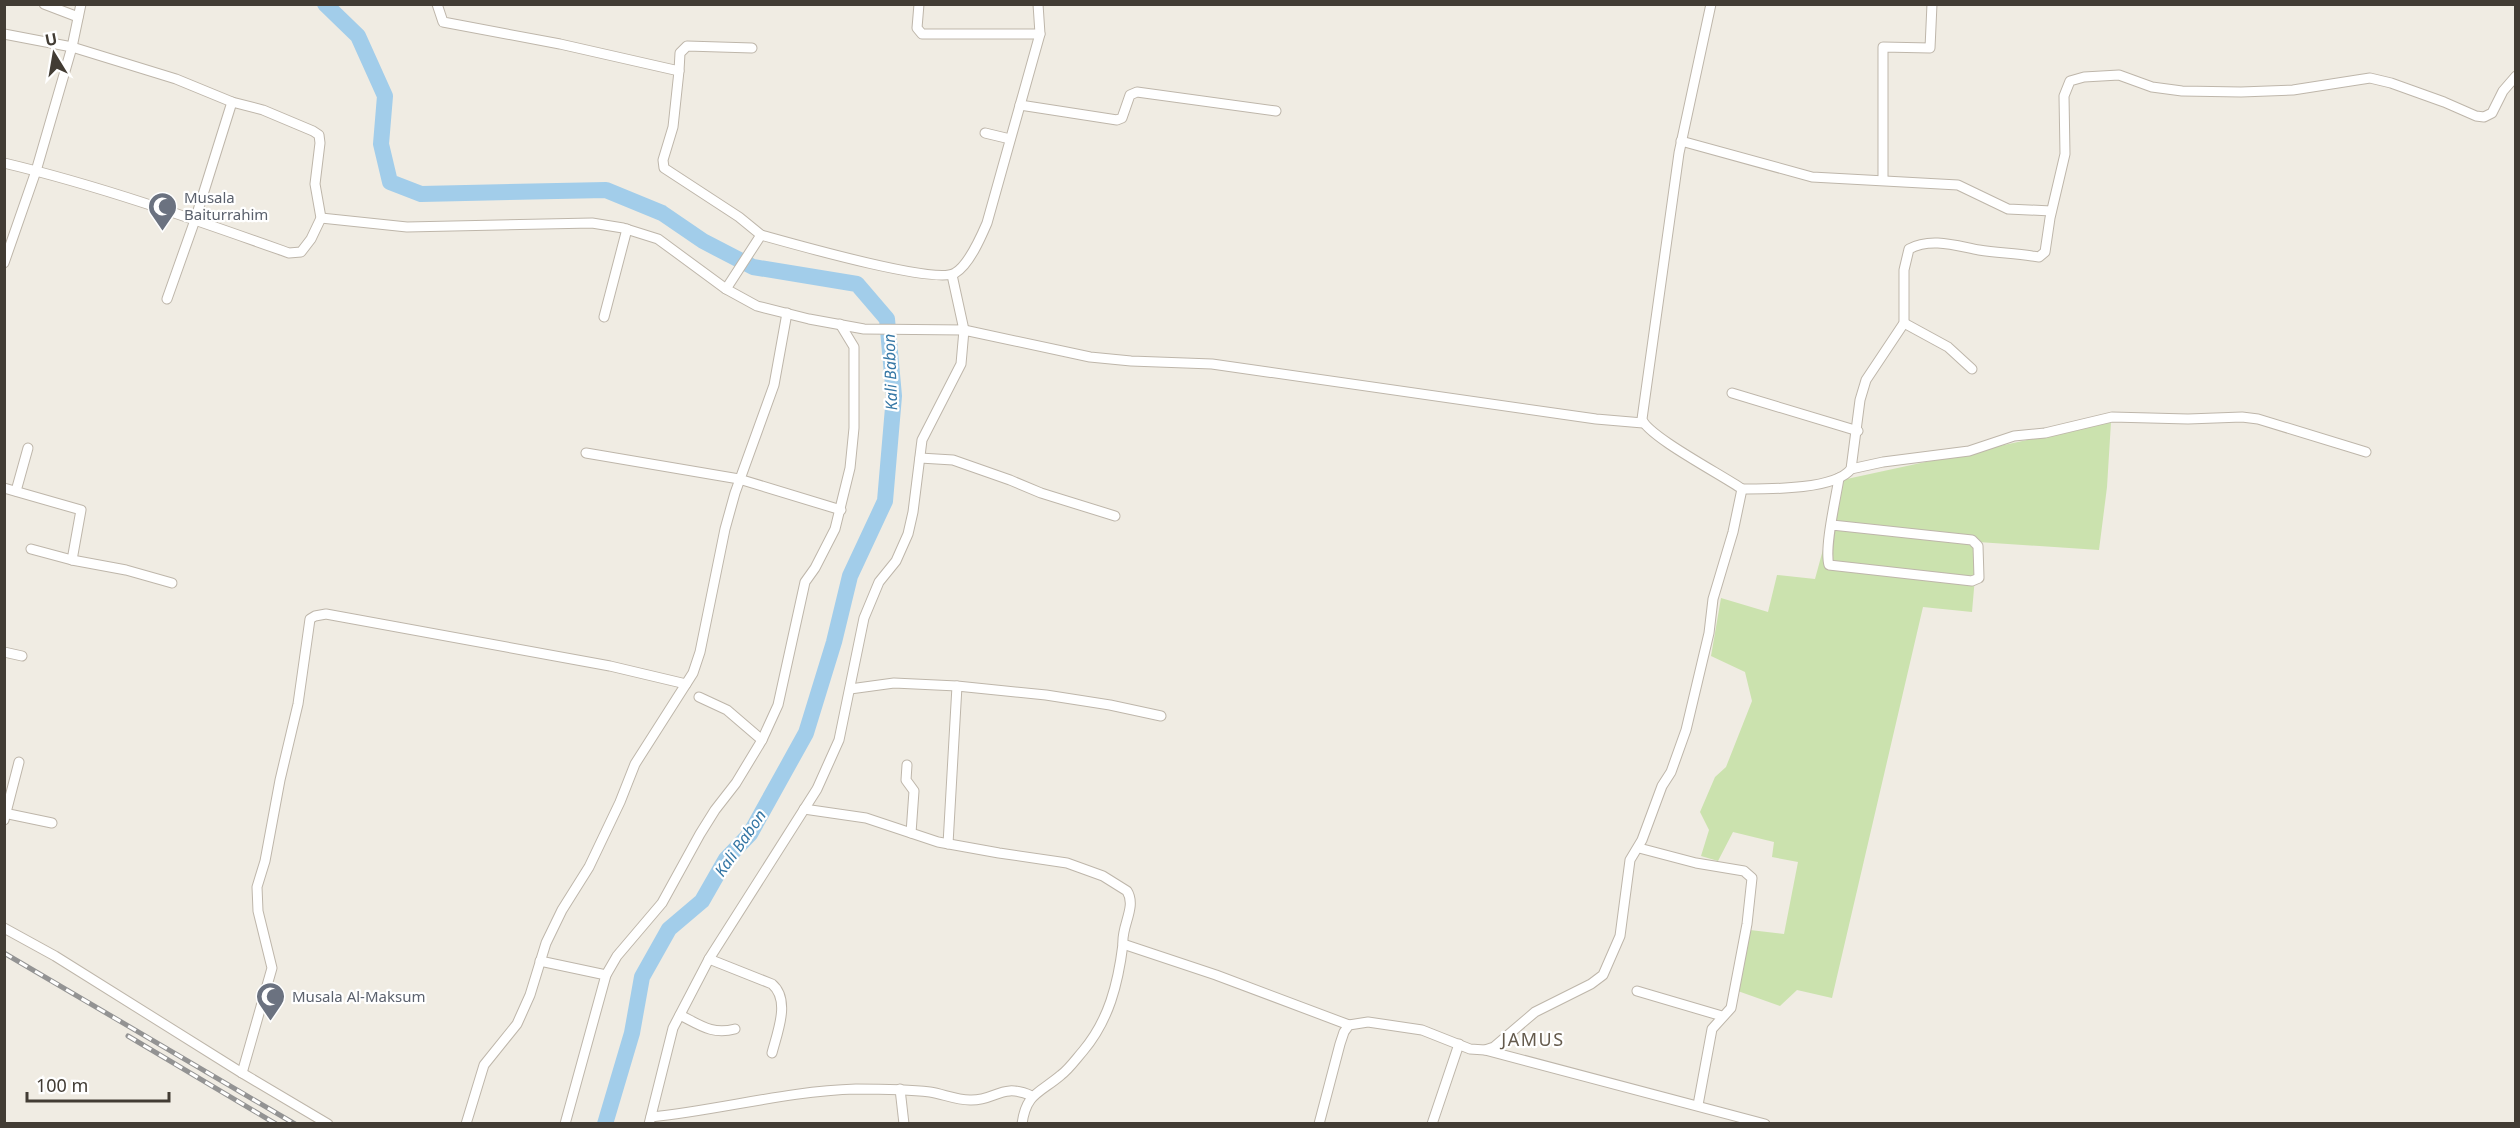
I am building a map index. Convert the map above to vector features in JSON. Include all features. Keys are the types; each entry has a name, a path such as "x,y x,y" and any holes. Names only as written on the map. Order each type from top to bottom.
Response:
{"street":[{"path":"44,4 78,17"},
{"path":"4,263 36,171 72,47 81,4"},
{"path":"437,4 443,22 561,44 679,71"},
{"path":"920,4 917,28 922,34 1040,34"},
{"path":"752,48 687,46 680,53 673,127 663,160 664,168 739,217 760,238 879,265 938,276 952,275 960,270 987,223 1040,34 1038,4"},
{"path":"1643,423 1682,141 1711,4"},
{"path":"1883,180 1883,47 1930,48 1932,4"},
{"path":"4,34 72,47 176,79 232,102 263,110 319,135 315,184 321,218 312,239 301,252 295,253 195,220 4,163"},
{"path":"1851,469 1858,431 1860,400 1866,380 1904,323 1904,270 1909,249 1935,244 1956,244 1979,250 2038,257 2045,252 2051,211 2065,154 2064,96 2070,81 2109,74 2119,75 2152,87 2182,92 2241,92 2293,90 2370,78 2391,83 2476,116 2484,117 2492,113 2503,91 2516,76"},
{"path":"1020,105 1117,120 1122,118 1130,95 1137,92 1276,111"},
{"path":"167,299 195,220 232,102"},
{"path":"985,133 1010,140"},
{"path":"1682,141 1812,177 1958,185 2008,209 2051,211"},
{"path":"321,218 407,227 592,223 627,229 658,239 757,306 787,314 864,329 964,330 1090,357 1212,364 1596,419 1643,423 1660,438 1742,489 1775,489 1839,478 1851,469 1883,462 1969,451 2014,436 2045,433 2112,417 2258,419 2366,452"},
{"path":"604,317 627,229"},
{"path":"729,286 760,238"},
{"path":"952,275 964,330 961,364 922,440 908,534 896,561 879,582 864,618 835,751 804,809 709,959 673,1028 650,1120 805,1093 854,1089 900,1089 974,1101 1012,1089 1032,1096"},
{"path":"466,1124 484,1065 518,1024 546,943 562,910 589,867 635,764 693,674 700,652 725,529 739,479 774,385 787,314"},
{"path":"1904,323 1948,346 1972,369"},
{"path":"565,1124 606,975 617,956 663,903 700,834 736,783 762,740 778,705 805,582 830,539 841,510 850,468 856,373 854,347 840,324"},
{"path":"1732,393 1858,431"},
{"path":"16,491 28,448"},
{"path":"586,453 739,479 841,510"},
{"path":"920,458 953,460 1010,480 1041,494 1115,516"},
{"path":"1832,525 1972,540 1978,546 1979,578 1972,581 1829,565 1827,558 1839,478"},
{"path":"4,488 81,510 72,560"},
{"path":"1485,1050 1494,1047 1535,1012 1591,984 1603,975 1620,936 1630,860 1639,848 1662,786 1671,772 1686,729 1709,633 1713,599 1742,489"},
{"path":"32,549 172,583"},
{"path":"242,1073 272,968 258,911 257,887 265,861 280,780 298,704 310,620 315,616 326,614 610,666 686,684"},
{"path":"4,652 22,656"},
{"path":"850,689 894,683 957,686 1056,697 1161,716"},
{"path":"948,844 957,686"},
{"path":"699,697 727,710 762,740"},
{"path":"19,762 5,816 52,824"},
{"path":"907,765 906,780 914,791 911,833"},
{"path":"804,809 866,818 948,844 1067,862 1103,876 1130,894 1131,903 1122,936 1118,980 1105,1018 1084,1051 1061,1075 1032,1096 1024,1111 1022,1124"},
{"path":"1639,848 1750,874 1752,878 1747,924 1731,1008 1715,1023 1709,1039 1698,1105"},
{"path":"4,928 113,991 242,1073 328,1124"},
{"path":"1123,944 1216,975 1350,1025 1368,1022 1422,1030 1470,1048 1485,1050 1765,1124"},
{"path":"709,959 777,988 781,1007 780,1025 772,1053"},
{"path":"540,961 606,975"},
{"path":"1637,991 1722,1016"},
{"path":"680,1015 721,1033 735,1029"},
{"path":"1319,1124 1342,1038 1350,1025"},
{"path":"1432,1124 1459,1044"},
{"path":"900,1089 904,1124"}],"green space":[{"path":"2111,422 2107,487 2099,550 1978,542 1972,612 1923,607 1832,998 1797,990 1780,1006 1735,990 1750,930 1784,934 1798,862 1772,857 1774,842 1733,832 1718,861 1701,856 1709,830 1700,812 1715,777 1726,767 1752,701 1745,672 1711,656 1721,598 1768,612 1777,575 1815,579 1842,480"}],"waterway":[{"name":"Kali Babon","path":"325,4 358,36 385,96 381,144 390,182 421,194 606,190 662,213 703,241 753,267 857,284 887,319 894,396 885,501 850,576 834,642 806,733 750,834 726,859 702,901 669,929 642,977 632,1033 605,1124"}],"railway":[{"path":"4,953 295,1124"},
{"path":"128,1036 276,1124"}],"place":[{"name":"Musala Baiturrahim","path":"163,232"},
{"name":"Musala Al-Maksum","path":"271,1022"}],"district":[{"name":"JAMUS","path":"1533,1039"}]}
